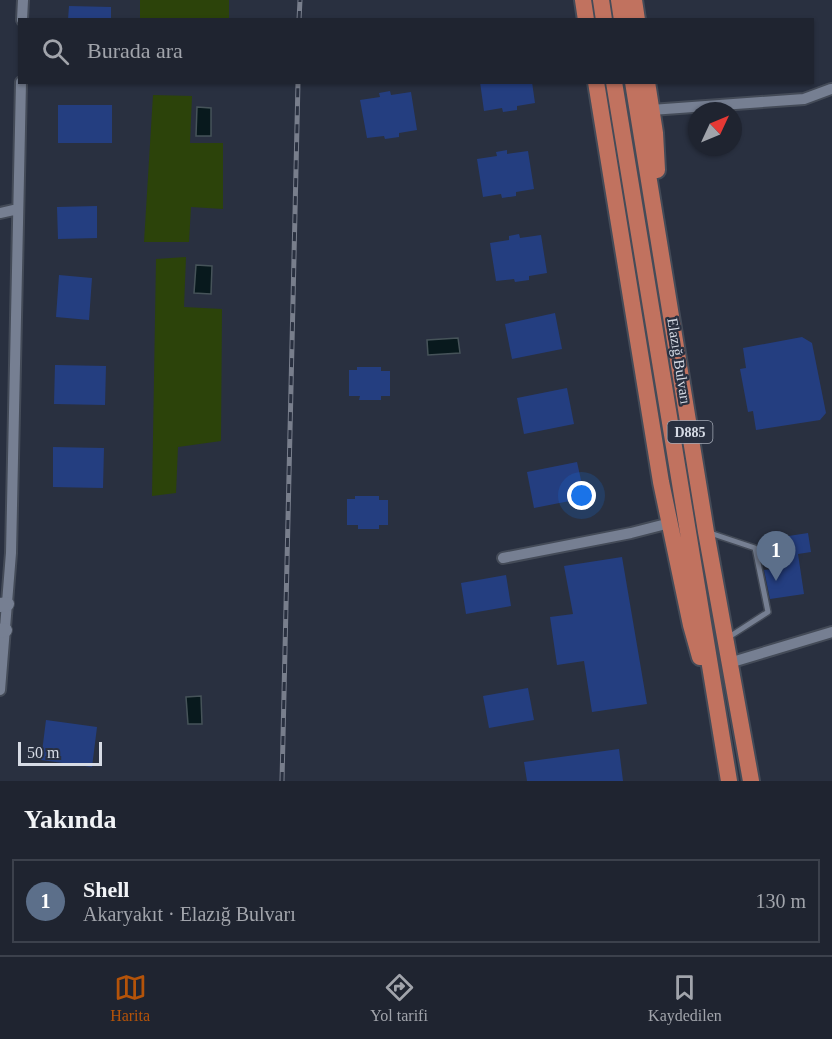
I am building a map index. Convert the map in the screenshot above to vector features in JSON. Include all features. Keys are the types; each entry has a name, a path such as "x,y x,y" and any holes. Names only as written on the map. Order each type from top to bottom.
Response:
{"highway":[{"path":"582,0 586,18"},
{"path":"601,0 604,18"},
{"path":"619,0 622,18"},
{"path":"634,0 637,18"},
{"path":"597,84 661,482 691,625 723,742"},
{"name":"Elazığ Bulvarı","path":"614,84 729,781"},
{"name":"Elazığ Bulvarı","path":"633,84 706,532 751,781"},
{"path":"647,84 655,133 661,249"}],"street":[{"path":"22,18 23,0"},
{"path":"0,690 4,605 11,553 21,84"},
{"path":"651,110 804,99 831,89"},
{"path":"0,213 18,209"},
{"path":"503,558 670,523"},
{"path":"729,663 832,632"}],"lane":[{"path":"706,532 755,548 768,612 725,639"}],"green space":[{"path":"140,0 229,0 229,18 140,18"},
{"path":"153,95 192,96 190,143 223,143 223,209 191,207 189,242 144,242"},
{"path":"186,257 184,307 222,309 221,441 178,447 176,493 152,496 156,259"}],"shaded area":[{"path":"197,107 211,108 211,136 196,136"},
{"path":"196,265 212,266 211,294 194,293"},
{"path":"458,338 460,353 428,355 427,340"},
{"path":"201,696 202,724 188,724 186,697"}],"building":[{"path":"69,6 111,7 111,18 68,18"},
{"path":"480,84 532,84 535,103 517,106 517,110 503,112 502,108 484,111"},
{"path":"390,91 391,95 411,92 417,130 399,133 399,137 367,138 360,100 380,97 379,93"},
{"path":"58,105 112,105 112,143 58,143"},
{"path":"507,150 507,154 528,151 534,189 516,192 516,196 502,198 501,194 483,197 477,159 497,156 496,152"},
{"path":"97,206 97,238 58,239 57,207"},
{"path":"519,234 520,238 541,235 547,273 529,276 529,280 496,281 490,243 509,240 509,236"},
{"path":"59,275 92,278 89,320 56,317"},
{"path":"555,313 562,349 512,359 505,324"},
{"path":"802,337 812,343 826,413 820,420 756,430 753,411 748,412 740,369 746,368 743,348"},
{"path":"55,365 106,366 105,405 54,404"},
{"path":"357,367 381,367 381,371 390,371 390,396 381,396 381,400 359,400 360,396 349,396 349,370 357,370"},
{"path":"567,388 574,424 524,434 517,398"},
{"path":"53,447 104,448 103,488 53,487"},
{"path":"577,462 585,498 534,508 527,472"},
{"path":"355,496 379,496 379,500 388,500 388,525 379,525 379,529 358,529 358,525 347,525 347,499 355,499"},
{"path":"808,533 811,552 798,554 804,594 770,599 764,570 787,567 782,537"},
{"path":"622,557 647,704 592,712 584,661 557,665 550,617 573,614 564,566"},
{"path":"506,575 511,606 466,614 461,583"},
{"path":"528,688 534,720 489,728 483,696"},
{"path":"46,720 97,727 92,767 41,760"},
{"path":"619,749 623,781 527,781 524,762"}],"railway":[{"path":"299,18 300,0"},
{"path":"282,781 298,84"}],"place":[{"name":"Shell","path":"776,581"}]}
